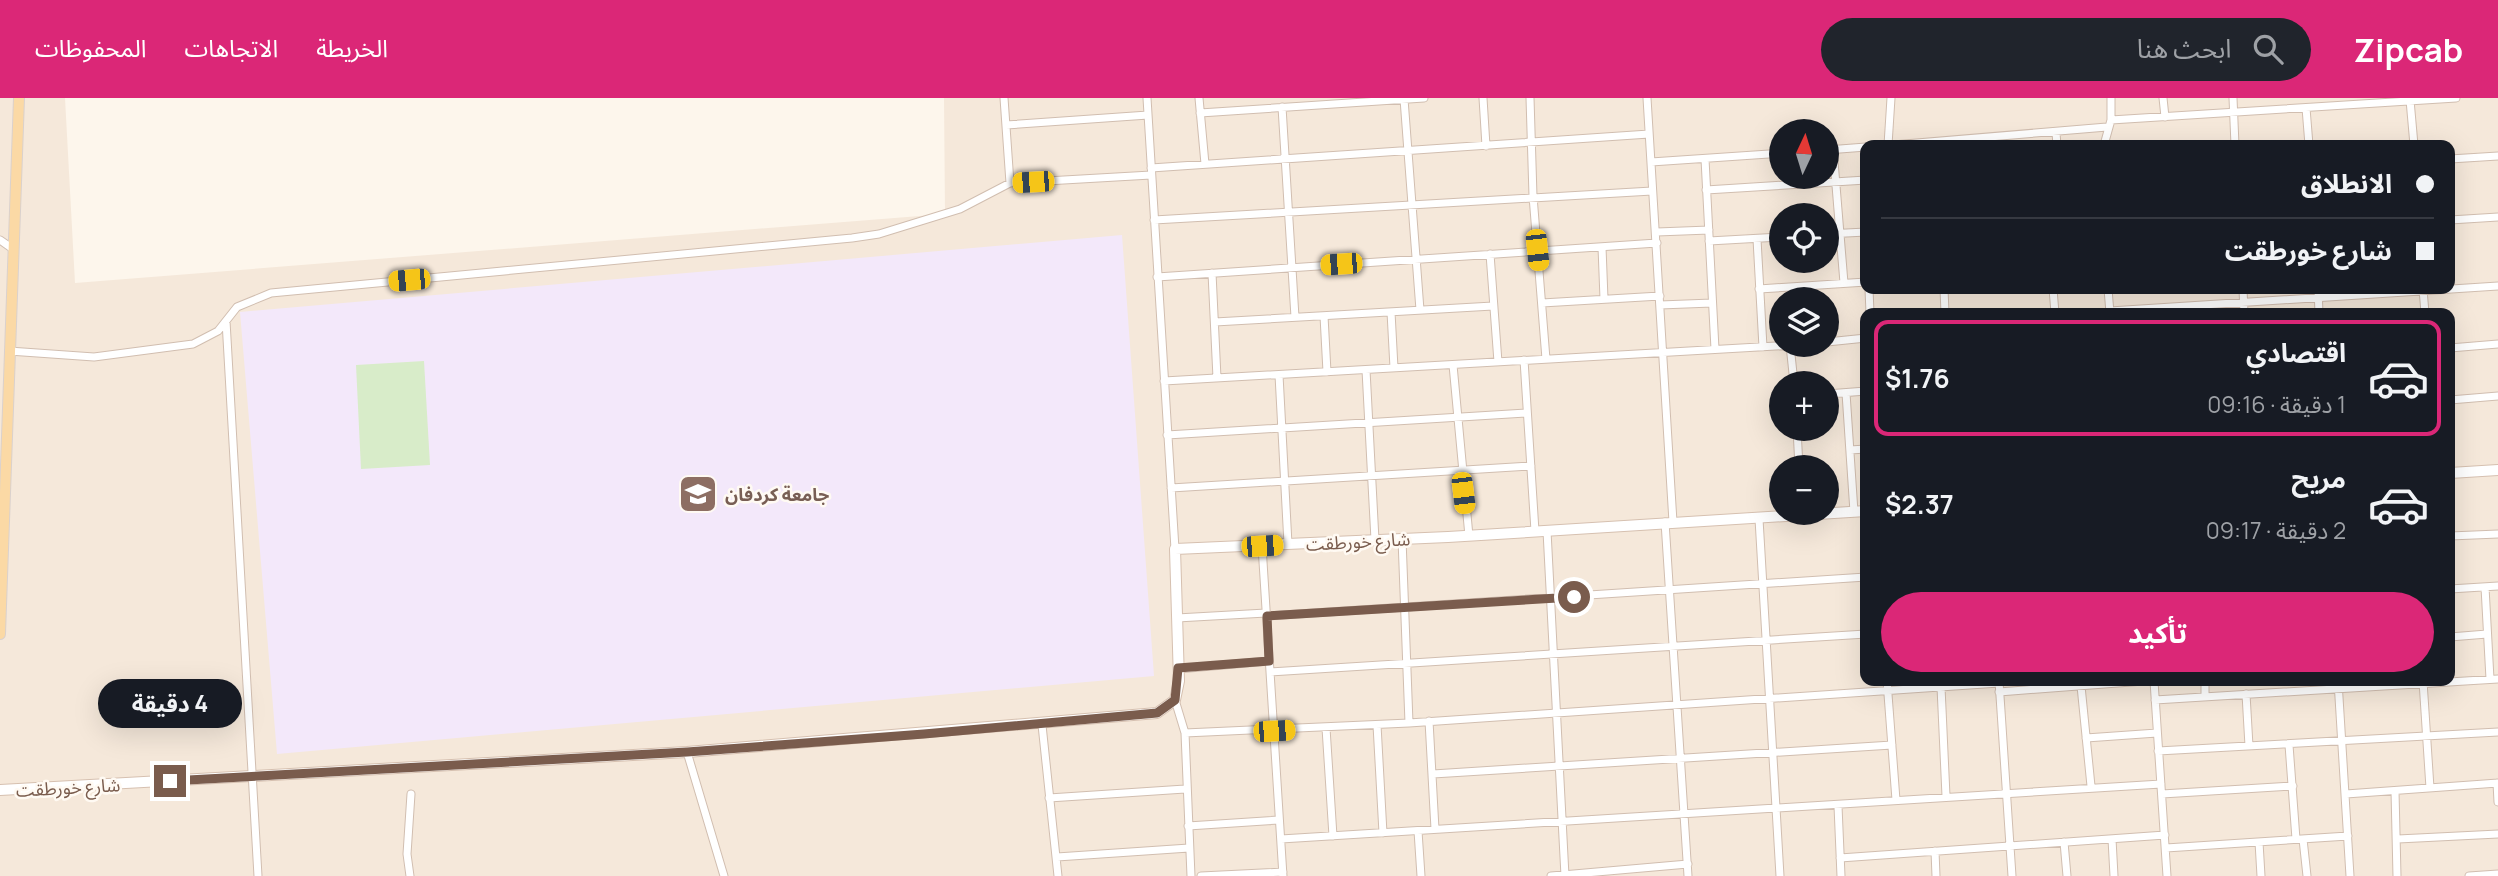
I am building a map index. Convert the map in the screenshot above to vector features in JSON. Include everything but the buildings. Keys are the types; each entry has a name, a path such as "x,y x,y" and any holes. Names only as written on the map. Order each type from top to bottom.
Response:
{"main road":[{"path":"0,634 3,488 19,98"}],"street":[{"path":"1004,98 1010,183"},
{"path":"1147,98 1175,549 1178,668 1175,700 1185,733 1185,789 1191,876"},
{"path":"1199,98 1205,164"},
{"path":"1200,113 1282,107 1308,101 1424,98"},
{"path":"1483,98 1486,146"},
{"path":"1530,98 1533,197 1546,359"},
{"path":"1647,98 1660,296 1671,648 1688,876"},
{"path":"1890,140 1891,98"},
{"path":"2105,140 2111,98"},
{"path":"2163,98 2165,117"},
{"path":"2233,98 2235,140"},
{"path":"1990,140 2165,117 2306,108 2365,100 2456,98"},
{"path":"1404,99 1420,310"},
{"path":"2410,100 2414,140"},
{"path":"1282,107 1295,317"},
{"path":"2306,108 2309,140"},
{"path":"1006,125 1147,115"},
{"path":"2056,133 2057,140"},
{"path":"9,351 94,357 152,352 207,339 237,307 271,293 879,234 960,209 1010,183 1205,164 1649,134"},
{"path":"1839,148 1860,147"},
{"path":"1651,162 1769,154"},
{"path":"2455,159 2498,156"},
{"path":"1705,159 1716,349"},
{"path":"1839,182 1860,180"},
{"path":"1706,190 1769,186"},
{"path":"1154,220 1652,191"},
{"path":"2455,220 2498,217"},
{"path":"1657,232 1709,230"},
{"path":"1844,283 1839,233 1860,232"},
{"path":"1709,241 1769,238"},
{"path":"1757,239 1763,347"},
{"path":"0,240 13,249"},
{"path":"1157,277 1657,243"},
{"path":"1602,247 1604,299"},
{"path":"1490,254 1498,362"},
{"path":"1212,273 1217,378"},
{"path":"1759,289 1860,282"},
{"path":"2455,288 2498,286"},
{"path":"2243,294 2244,308"},
{"path":"2159,308 2309,294"},
{"path":"1542,303 1660,296"},
{"path":"1660,305 1712,303"},
{"path":"1215,322 1493,306"},
{"path":"1391,312 1394,368"},
{"path":"1324,316 1327,372"},
{"path":"226,320 258,876"},
{"path":"1839,341 1860,339"},
{"path":"2455,348 2498,344"},
{"path":"1164,381 1769,347"},
{"path":"1524,360 1531,466 1550,599 1565,876"},
{"path":"1453,365 1460,472 1469,536"},
{"path":"1366,370 1375,540"},
{"path":"1279,374 1288,544"},
{"path":"1839,393 1860,392"},
{"path":"1846,393 1850,450 1860,511"},
{"path":"2455,400 2498,396"},
{"path":"1167,435 1527,414"},
{"path":"1850,450 1860,449"},
{"path":"1171,488 1372,478 1531,466"},
{"path":"2455,473 2498,470"},
{"name":"شارع خورطقت","path":"1839,512 1860,511"},
{"name":"شارع خورطقت","path":"1175,549 1469,536 1769,518"},
{"path":"1759,519 1765,585 1774,810 1780,876"},
{"path":"2455,536 2498,534"},
{"path":"1402,539 1409,723"},
{"path":"1201,876 1283,874 1262,546"},
{"path":"1177,618 1405,609 1860,578"},
{"path":"2455,589 2498,586"},
{"path":"2455,681 2494,679 2487,634 2485,587"},
{"path":"1270,672 1860,634"},
{"path":"2455,637 2487,634"},
{"path":"1178,668 1269,661"},
{"path":"1886,686 1896,800"},
{"path":"1185,733 1377,725 1953,686"},
{"path":"1999,686 2012,876"},
{"path":"2000,692 2081,686 2091,786"},
{"path":"2154,686 2167,876"},
{"path":"2204,686 2205,697"},
{"path":"2155,700 2328,686"},
{"path":"2338,686 2350,876 2340,876"},
{"path":"2423,686 2430,788"},
{"path":"1941,687 1946,796"},
{"path":"2246,694 2249,746"},
{"name":"شارع خورطقت","path":"0,790 687,752 1042,725 1157,713 1175,700"},
{"path":"1429,721 1436,829"},
{"path":"1042,725 1058,876"},
{"path":"1377,725 1383,833"},
{"path":"1326,728 1333,836"},
{"path":"2158,751 2498,732"},
{"path":"2086,738 2157,733"},
{"path":"1433,774 1892,745"},
{"path":"2289,745 2306,876"},
{"path":"687,752 724,876"},
{"path":"2346,794 2498,783 2498,802"},
{"path":"1281,839 1838,806 2091,786 2161,784"},
{"path":"2162,793 2293,786"},
{"path":"1049,798 1185,789"},
{"path":"2395,791 2397,876"},
{"path":"410,876 407,854 411,794"},
{"path":"1838,806 1841,876"},
{"path":"1188,826 1279,820"},
{"path":"1418,831 1421,876"},
{"path":"2398,839 2498,834"},
{"path":"1840,858 2165,835"},
{"path":"2166,848 2348,836"},
{"path":"2112,839 2114,876"},
{"path":"2064,842 2067,876"},
{"path":"2259,842 2261,876"},
{"path":"1056,857 1189,848"},
{"path":"1935,851 1936,876"},
{"path":"1551,876 1688,864"},
{"path":"2469,876 2498,874"}],"shaded area":[{"path":"0,98 65,98 75,283 945,214 944,98 2498,98 2498,876 0,876"},
{"name":"جامعة كردفان","path":"1122,235 1154,676 277,754 240,312"}],"green space":[{"path":"424,361 430,465 361,469 356,365"}],"place":[{"name":"جامعة كردفان","path":"698,494"}],"route":[{"path":"170,781 687,752 1042,725 1157,713 1175,700 1179,681 1178,668 1269,661 1267,616 1574,597"}]}
